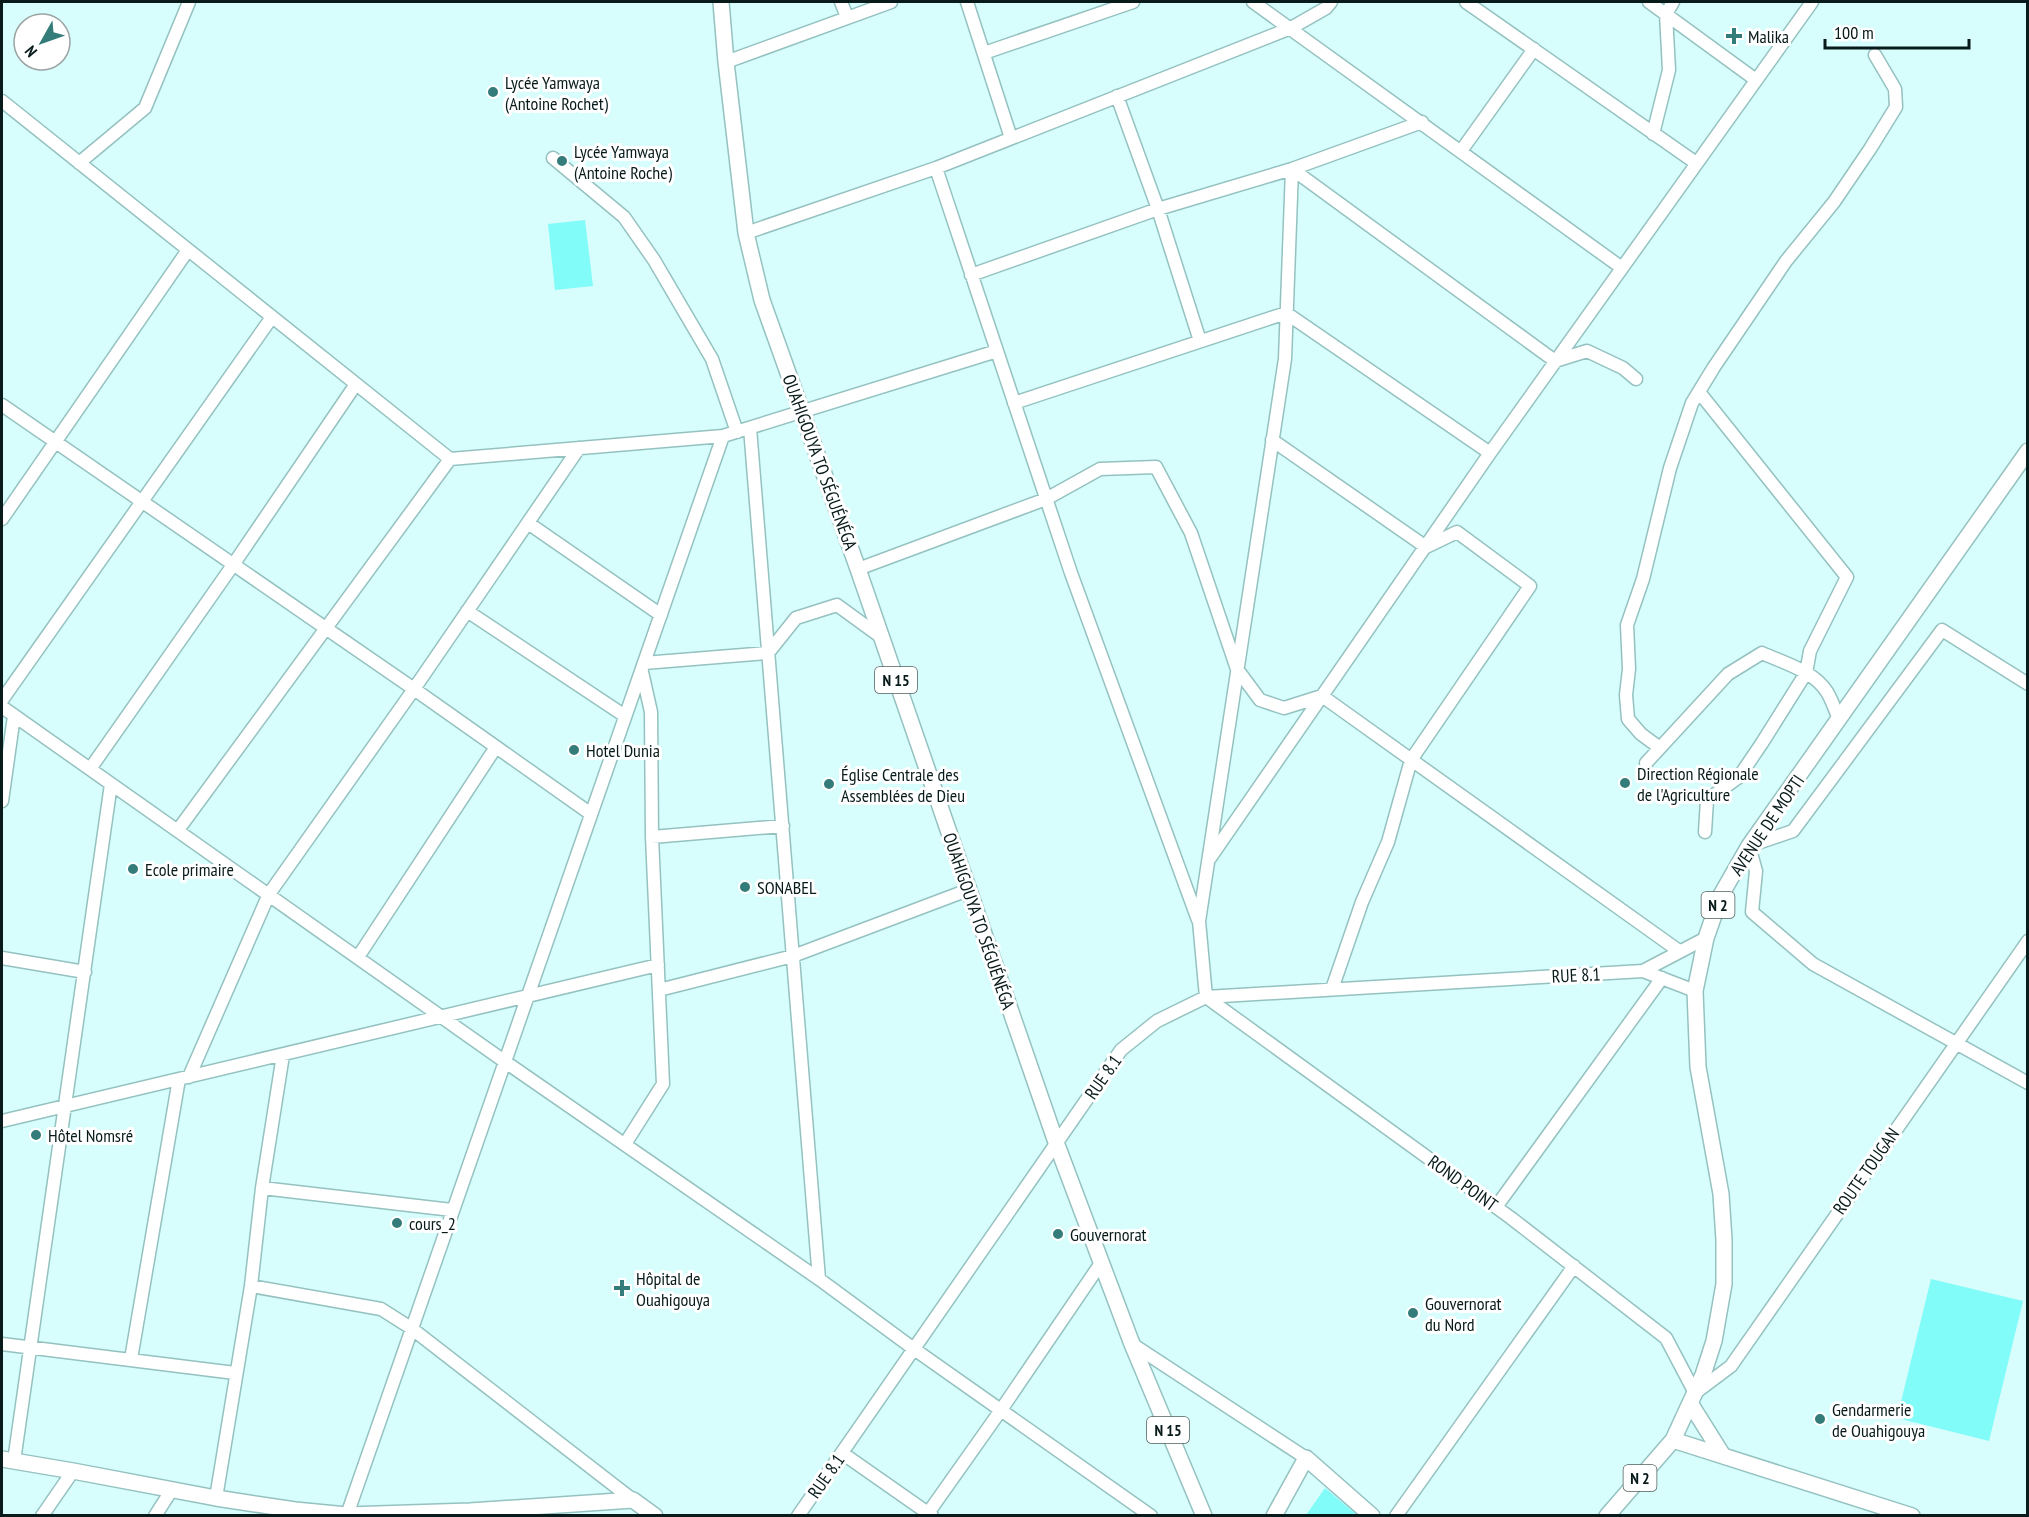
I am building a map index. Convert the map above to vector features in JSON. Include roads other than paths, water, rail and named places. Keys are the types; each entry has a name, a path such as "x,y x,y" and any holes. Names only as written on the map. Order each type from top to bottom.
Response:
{"main road":[{"name":"OUAHIGOUYA TO SÉGUÉNÉGA","path":"721,2 746,233 762,300 858,568 1057,1145 1132,1344 1204,1515"},
{"name":"AVENUE DE MOPTI","path":"1608,1515 1673,1440 1693,1398 1714,1341 1724,1284 1724,1240 1721,1194 1698,1067 1695,991 1706,938 1721,895 1749,846 2028,451"},
{"path":"1693,1398 1722,1454"},
{"path":"1673,1440 1722,1454 1894,1513 1912,1515"},
{"path":"1274,1515 1306,1458 1372,1515"},
{"path":"8,1460 171,1491 295,1510 347,1515 469,1513 633,1500 655,1515"}],"street":[{"path":"79,163 145,108 189,2"},
{"path":"841,2 847,17"},
{"path":"726,62 891,2"},
{"path":"967,2 1011,138"},
{"path":"984,53 1133,2"},
{"path":"1253,2 1622,268"},
{"path":"746,233 936,168 1291,28 1326,8 1330,2"},
{"path":"1649,2 1756,80"},
{"path":"1653,134 1669,70 1666,14 1674,2"},
{"path":"1208,862 1490,453 1812,2"},
{"path":"1473,3 1534,49 1696,163"},
{"path":"1461,151 1534,49"},
{"path":"1660,748 1641,734 1628,719 1627,625 1643,579 1670,468 1692,403 1786,261 1834,202 1896,107 1895,88 1875,55"},
{"path":"1117,96 1158,209 1200,341"},
{"path":"2,100 450,459 723,436 997,351"},
{"path":"971,275 1158,209 1292,168 1422,122"},
{"path":"553,158 624,217 654,260 712,359 737,432"},
{"path":"936,168 1046,499 1133,747 1198,921 1206,997"},
{"path":"1198,921 1285,359 1292,168"},
{"path":"1292,168 1555,362"},
{"path":"2,519 188,250"},
{"path":"1014,403 1286,313"},
{"path":"1286,313 1490,453"},
{"path":"2,700 272,317"},
{"path":"1555,362 1587,351 1623,368 1636,379"},
{"path":"90,769 356,384"},
{"path":"1699,392 1847,577 1810,651 1806,673 1739,777 1707,800 1705,832"},
{"path":"2,405 591,814"},
{"path":"750,428 819,1279"},
{"path":"347,1515 723,436"},
{"path":"1272,440 1426,547"},
{"path":"131,1359 184,1078 269,894 414,689 579,448"},
{"path":"178,830 450,459"},
{"path":"858,568 1046,499 1100,469 1156,467 1191,533 1237,669 1260,700 1284,708 1322,696"},
{"path":"528,523 661,615"},
{"path":"1332,989 1362,902 1388,842 1411,760 1530,586 1457,532 1426,547"},
{"path":"643,668 768,653 796,618 837,605 881,637"},
{"path":"467,611 625,716"},
{"path":"2028,684 1942,630 1793,831 1749,846 1756,871 1752,912 1813,964 2028,1083"},
{"path":"1646,763 1728,674 1762,653 1819,681 1827,692 1839,718"},
{"path":"625,1144 663,1084 652,837 651,712 643,668"},
{"path":"1322,696 1679,951"},
{"path":"2,707 504,1061 819,1279 914,1349 1151,1515"},
{"path":"2,801 14,716"},
{"path":"358,957 496,747"},
{"path":"8,1460 31,1348 111,784"},
{"path":"652,837 783,826"},
{"path":"660,990 793,956 968,890"},
{"name":"RUE 8.1","path":"798,1515 1121,1050 1157,1021 1206,997 1643,970 1706,938"},
{"name":"ROUTE TOUGAN","path":"1693,1398 1731,1366 2028,940"},
{"path":"2,958 85,972"},
{"path":"2,1121 658,965"},
{"name":"RUE 8.1","path":"1643,970 1695,991"},
{"path":"1496,1207 1662,978"},
{"name":"ROND POINT","path":"1206,997 1496,1207 1666,1338 1693,1398"},
{"path":"216,1498 251,1286 262,1188 283,1055"},
{"path":"262,1188 452,1210"},
{"path":"842,1453 929,1515 1101,1263"},
{"path":"1396,1515 1574,1266"},
{"path":"251,1286 381,1309 411,1328 633,1500"},
{"path":"2,1344 236,1373"},
{"path":"1132,1344 1306,1458"},
{"path":"42,1515 73,1471"},
{"path":"155,1515 171,1491"}],"place":[{"name":"Malika","path":"1734,36"},
{"name":"Lycée Yamwaya (Antoine Rochet)","path":"493,92"},
{"name":"Lycée Yamwaya (Antoine Roche)","path":"562,161"},
{"name":"Hotel Dunia","path":"574,750"},
{"name":"Direction Régionale de l'Agriculture","path":"1625,783"},
{"name":"Église Centrale des Assemblées de Dieu","path":"829,784"},
{"name":"Ecole primaire","path":"133,869"},
{"name":"SONABEL","path":"745,887"},
{"name":"Hôtel Nomsré","path":"36,1135"},
{"name":"cours_2","path":"397,1223"},
{"name":"Gouvernorat","path":"1058,1234"},
{"name":"Hôpital de Ouahigouya","path":"622,1288"},
{"name":"Gouvernorat du Nord","path":"1413,1313"},
{"name":"Gendarmerie de Ouahigouya","path":"1820,1419"}]}
